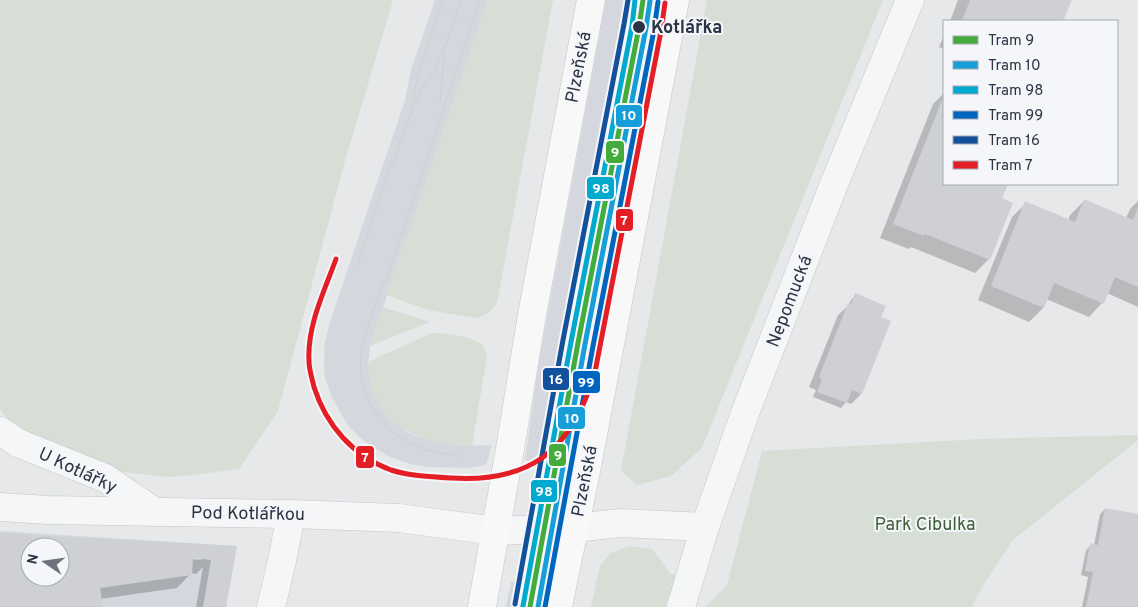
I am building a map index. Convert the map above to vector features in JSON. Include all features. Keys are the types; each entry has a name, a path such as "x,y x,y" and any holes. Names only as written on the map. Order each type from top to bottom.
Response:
{"main road":[{"name":"Plzeňská","path":"482,607 532,315 591,0"},
{"name":"Plzeňská","path":"558,607 652,130 675,0"}],"street":[{"name":"Nepomucká","path":"681,607 705,527 746,413 834,184 910,0"},
{"name":"U Kotlářky","path":"0,431 18,443 104,478 155,512"},
{"name":"Pod Kotlářkou","path":"0,507 48,510 290,514 399,518 496,531 575,528 620,523 705,527"},
{"path":"271,607 282,561 290,514"}],"shaded area":[{"path":"435,0 488,0 370,346 368,366 405,431 418,437 452,445 492,445 486,465 467,468 428,467 410,464 390,457 376,449 359,437 347,424 332,397 325,378 325,342 330,322 405,100 411,70"},
{"path":"606,0 659,0 596,346 571,469 525,460 539,361"},
{"path":"0,531 237,546 226,607 0,607"},
{"path":"515,581 541,586 539,607 506,607 511,582"}],"green space":[{"path":"0,0 393,0 343,168 278,411 239,469 168,477 106,470 21,436 0,409"},
{"path":"488,0 553,0 497,303 488,313 476,318 428,310 386,295"},
{"path":"707,0 883,0 702,448 671,476 637,485 621,471"},
{"path":"382,307 430,322 370,346"},
{"path":"432,333 451,334 472,339 482,345 486,352 487,356 472,446 441,443 412,434 387,416 378,404 372,389 368,362"},
{"name":"Park Cibulka","path":"1138,435 1138,440 1012,541 984,584 972,607 706,607 727,585 762,451 981,439"},
{"path":"629,546 652,549 670,573 676,576 665,607 591,607 600,565 611,553"}],"building":[{"path":"970,0 1072,0 1063,20 962,20"},
{"path":"943,98 943,185 1008,185 1002,198 1013,203 990,260 925,234 924,236 893,224"},
{"path":"1084,199 1133,220 1138,207 1138,287 1115,277 1104,304 1054,283 1044,308 991,286 1025,201 1075,222"},
{"path":"855,293 886,306 881,317 891,321 862,394 852,390 847,403 817,392 822,379 819,377 848,303 851,305"},
{"path":"1105,508 1138,514 1138,607 1086,607 1093,572 1085,571 1090,543 1098,545"},
{"path":"0,533 237,546 226,607 203,607 211,560 193,558 192,575 100,588 103,607 0,607"}],"tram line":[{"path":"413,98 419,71 443,0"},
{"path":"357,267 391,165 414,105 441,57 461,0"},
{"path":"459,456 417,447 395,434 371,405 362,381 361,365 362,350 369,320 392,262 480,0"},
{"name":"16","path":"515,604 628,0"},
{"name":"98","path":"523,606 571,342 632,26 635,0"},
{"name":"9","path":"530,607 643,0"},
{"name":"10","path":"538,607 585,344 650,1"},
{"name":"99","path":"545,607 658,2"},
{"name":"7","path":"336,259 314,322 309,348 309,364 319,401 334,426 353,448 377,464 391,470 413,475 443,478 498,476 521,469 542,458 561,440 576,420 595,372 665,3"},
{"path":"440,103 444,56"}],"place":[{"name":"Kotlářka","path":"639,27"}]}
